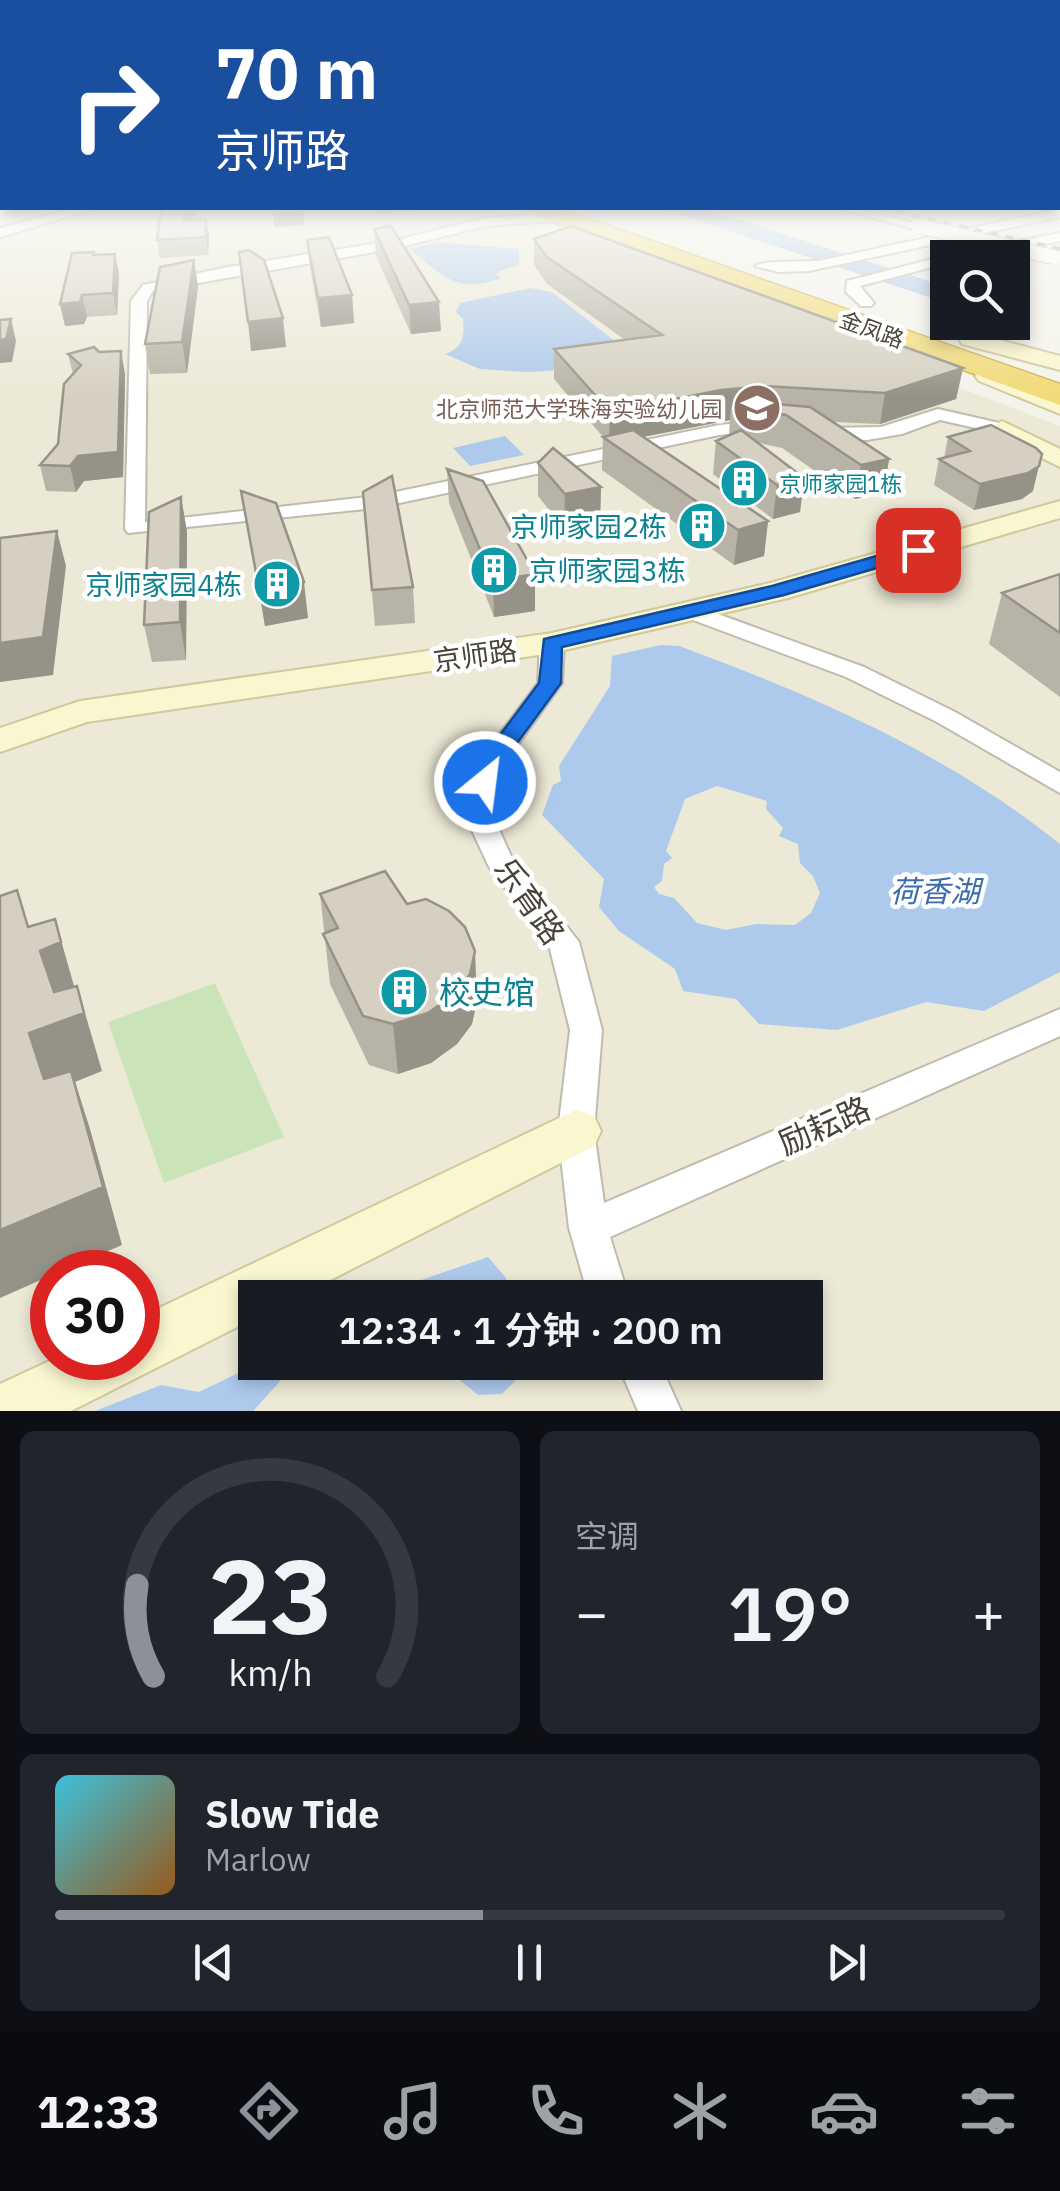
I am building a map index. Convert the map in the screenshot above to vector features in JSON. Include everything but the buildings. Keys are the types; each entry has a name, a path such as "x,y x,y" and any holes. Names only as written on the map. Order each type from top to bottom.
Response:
{"highway":[{"name":"金凤路","path":"697,266 1060,394"},
{"name":"金凤路","path":"762,266 865,291 930,321"},
{"name":"金凤路","path":"973,340 1060,374"}],"street":[{"path":"261,266 148,288 139,301 135,529 376,502 720,430 789,429 878,436 938,414 1002,430 1060,459"},
{"path":"762,266 797,271 825,266"},
{"path":"865,291 897,269 913,266"},
{"name":"金凤路","path":"974,340 1060,364"},
{"name":"金凤路","path":"926,349 1060,407"},
{"name":"京师路","path":"0,741 80,712 552,644 693,612 1060,509"},
{"path":"693,612 856,672 946,716 1060,784"},
{"name":"乐育路","path":"552,644 550,683 496,756 475,807 498,860 564,942 586,1030 576,1131 588,1228 604,1280"},
{"name":"励耘路","path":"588,1228 1060,1022"},
{"path":"160,1336 576,1131"},
{"path":"8,1411 71,1380"},
{"path":"645,1380 660,1411"}],"shaded area":[{"path":"0,266 639,266 1060,426 1060,1411 0,1411"}],"green space":[{"path":"215,983 284,1137 164,1183 108,1022"}],"water":[{"path":"431,266 516,266 499,271 496,275 502,278 473,284 442,275"},
{"path":"835,266 882,266 930,281 930,297"},
{"path":"530,288 552,292 621,346 591,368 528,372 480,369 445,354 459,345 463,336 463,319 456,312 460,303"},
{"path":"505,436 524,455 470,466 453,448"},
{"name":"荷香湖","path":"661,645 679,646 729,665 878,730 1017,811 1060,844 1060,972 984,1011 926,1002 837,1030 759,1024 736,999 683,991 675,969 619,931 599,907 604,879 542,815 553,785 561,781 559,766 610,686 612,656","holes":["717,786 767,801 766,809 783,828 779,836 798,844 800,863 813,876 820,893 811,913 795,925 756,924 726,930 697,923 674,898 659,894 654,887 662,881 664,864 672,858 666,851 685,799"]},
{"path":"488,1257 506,1280 421,1280"},
{"path":"238,1373 238,1380 281,1380 253,1411 95,1411 161,1385 199,1392"},
{"path":"460,1380 516,1380 502,1394 478,1395"}],"place":[{"name":"北京师范大学珠海实验幼儿园","path":"757,408"},
{"name":"京师家园1栋","path":"744,483"},
{"name":"京师家园2栋","path":"702,526"},
{"name":"京师家园3栋","path":"494,570"},
{"name":"京师家园4栋","path":"277,584"},
{"name":"校史馆","path":"404,992"}],"route":[{"path":"485,782 496,756 550,683 552,644 777,591 918,550"}]}
